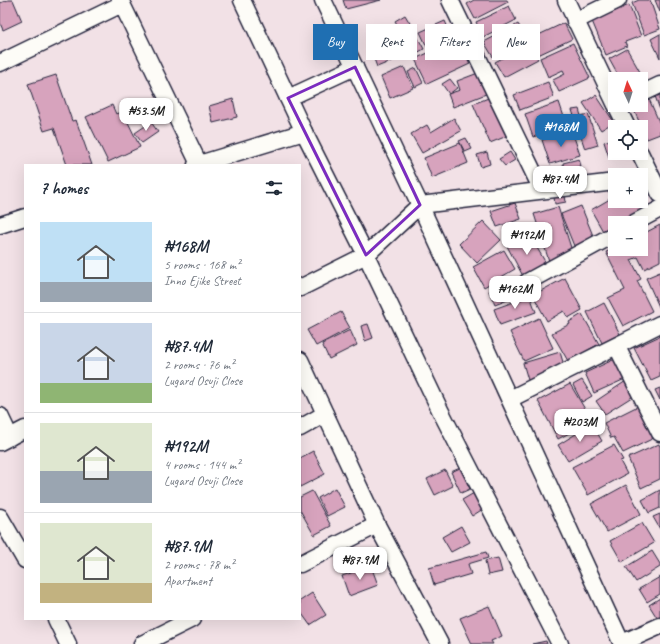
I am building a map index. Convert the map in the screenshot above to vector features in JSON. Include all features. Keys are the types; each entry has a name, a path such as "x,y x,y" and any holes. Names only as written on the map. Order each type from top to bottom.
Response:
{"street":[{"path":"242,0 304,132 366,255 442,412 560,644"},
{"path":"323,0 420,205 622,644 660,626"},
{"path":"450,0 542,190"},
{"path":"566,0 608,89"},
{"path":"575,21 618,0"},
{"path":"0,64 121,2 198,164 304,132"},
{"path":"288,98 355,67"},
{"path":"648,91 660,85"},
{"path":"643,160 660,194"},
{"path":"301,288 366,255 420,205 608,183"},
{"path":"647,216 660,209"},
{"path":"0,225 24,217"},
{"path":"527,282 608,238"},
{"path":"510,400 660,324"},
{"path":"616,347 660,433"},
{"path":"301,362 377,525 435,642"},
{"path":"301,427 325,414"},
{"path":"0,416 5,440 24,430"},
{"path":"0,517 24,558"},
{"path":"301,563 377,525"},
{"path":"56,620 68,644"},
{"path":"142,644 190,620"}],"highlighted area":[{"path":"355,67 420,205 366,255 288,98"}],"building":[{"path":"13,0 22,21 3,30 0,23 0,3"},
{"path":"343,0 381,0 346,9"},
{"path":"474,0 507,0 508,2 475,19 467,4"},
{"path":"639,0 650,0 660,29 644,35 632,3"},
{"path":"655,0 660,0 660,12"},
{"path":"629,5 641,36 625,42 627,46 606,55 592,21"},
{"path":"509,6 516,20 508,24 492,24 492,32 484,36 484,24 477,24 476,22"},
{"path":"405,15 410,24 397,24 395,21"},
{"path":"445,21 446,24 438,24"},
{"path":"564,23 572,39 540,54 540,34"},
{"path":"425,30 425,43 420,32"},
{"path":"660,34 660,58 651,39"},
{"path":"492,38 492,55 484,42"},
{"path":"417,39 424,49 417,53"},
{"path":"573,43 590,78 559,92 553,80 565,74 563,70 548,77 540,58"},
{"path":"627,49 640,72 616,72 609,59"},
{"path":"425,54 425,60 468,60 470,64 427,84 415,60"},
{"path":"374,60 394,60 377,67"},
{"path":"499,60 536,60 504,77 495,62"},
{"path":"404,67 413,88 390,98 381,77"},
{"path":"416,68 423,83 415,87 408,72"},
{"path":"478,73 486,94 453,107 448,94 460,90 457,81"},
{"path":"56,75 72,121 76,120 92,164 67,164 54,128 44,131 28,84"},
{"path":"450,79 457,88 449,94 442,84"},
{"path":"548,82 554,97 520,110 514,95"},
{"path":"660,94 660,110 655,96"},
{"path":"596,95 613,120 608,120 608,126 601,130 583,103"},
{"path":"491,97 507,136 490,143 473,104"},
{"path":"233,99 237,117 213,123 209,106"},
{"path":"648,99 660,124 660,134 648,139 648,120 638,120 635,112 648,112"},
{"path":"559,102 567,126 533,137 525,114"},
{"path":"112,105 116,114 123,112 140,147 108,162 86,117"},
{"path":"579,109 581,116 588,114 598,145 585,149 572,110"},
{"path":"454,118 461,131 422,153 411,134 427,125 431,132"},
{"path":"151,122 158,132 142,143 135,133"},
{"path":"572,131 580,155 550,164 542,140"},
{"path":"466,138 472,149 465,152 459,141"},
{"path":"608,141 608,154 604,142"},
{"path":"460,143 468,163 432,178 424,158"},
{"path":"487,152 490,164 481,167 477,155"},
{"path":"510,152 515,160 505,166 499,159"},
{"path":"579,159 581,166 564,171 563,163"},
{"path":"565,196 566,202 555,204 554,197"},
{"path":"608,200 608,208 645,209 633,216 608,216 608,231 604,233 591,210"},
{"path":"515,203 521,219 497,227 491,211"},
{"path":"581,206 594,238 574,246 561,214"},
{"path":"558,207 573,254 549,261 534,214"},
{"path":"483,221 501,240 477,263 459,244"},
{"path":"660,225 660,261 644,269 638,257 631,260 641,279 637,281 652,311 623,326 608,298 625,290 608,256 648,256 648,231"},
{"path":"529,234 547,265 524,278 507,246"},
{"path":"504,250 515,269 484,287 473,267"},
{"path":"660,272 660,309 646,278"},
{"path":"519,278 525,293 495,305 489,291"},
{"path":"565,278 582,310 568,318 564,311 547,321 533,295"},
{"path":"530,296 536,312 500,325 494,309"},
{"path":"604,303 620,334 602,343 587,312"},
{"path":"341,312 350,328 316,346 307,330"},
{"path":"582,314 599,344 568,361 552,333 570,324 569,322"},
{"path":"539,318 553,348 524,361 510,332"},
{"path":"368,324 373,338 365,341 361,326"},
{"path":"350,330 357,345 329,359 322,344"},
{"path":"660,336 660,377 651,381 634,348"},
{"path":"560,352 565,369 528,380 523,363"},
{"path":"615,359 625,379 594,393 585,373"},
{"path":"582,380 592,396 582,402 573,385"},
{"path":"626,381 635,395 605,414 596,401"},
{"path":"570,384 592,421 558,439 538,401"},
{"path":"660,388 660,400 655,390"},
{"path":"638,406 654,438 623,453 614,437 611,438 604,423"},
{"path":"592,424 602,441 568,461 558,445"},
{"path":"659,444 660,479 641,488 628,458"},
{"path":"614,445 623,460 620,461 627,474 588,495 572,467"},
{"path":"313,451 325,474 301,486 301,457"},
{"path":"460,468 470,489 461,493 451,472"},
{"path":"445,470 453,486 435,495 427,479"},
{"path":"626,485 641,514 607,532 591,504"},
{"path":"335,488 345,507 327,516 318,498"},
{"path":"660,490 660,508 649,513 642,500"},
{"path":"312,491 331,526 314,535 301,512 301,496"},
{"path":"474,493 483,509 472,516 462,500"},
{"path":"660,514 660,529 653,517"},
{"path":"642,523 654,543 622,562 610,541"},
{"path":"461,526 470,542 451,552 442,537"},
{"path":"652,551 660,564 660,567 636,582 626,567"},
{"path":"486,552 488,558 468,564 471,574 434,585 429,568"},
{"path":"498,558 502,572 488,575 485,561"},
{"path":"371,566 378,585 349,596 342,576"},
{"path":"660,577 660,594 647,602 639,589"},
{"path":"312,593 326,615 310,625 301,612 301,600"},
{"path":"660,598 660,621 659,621 649,605"},
{"path":"489,606 502,636 491,641 493,644 472,644 460,618"},
{"path":"546,641 547,644 532,644"}]}
